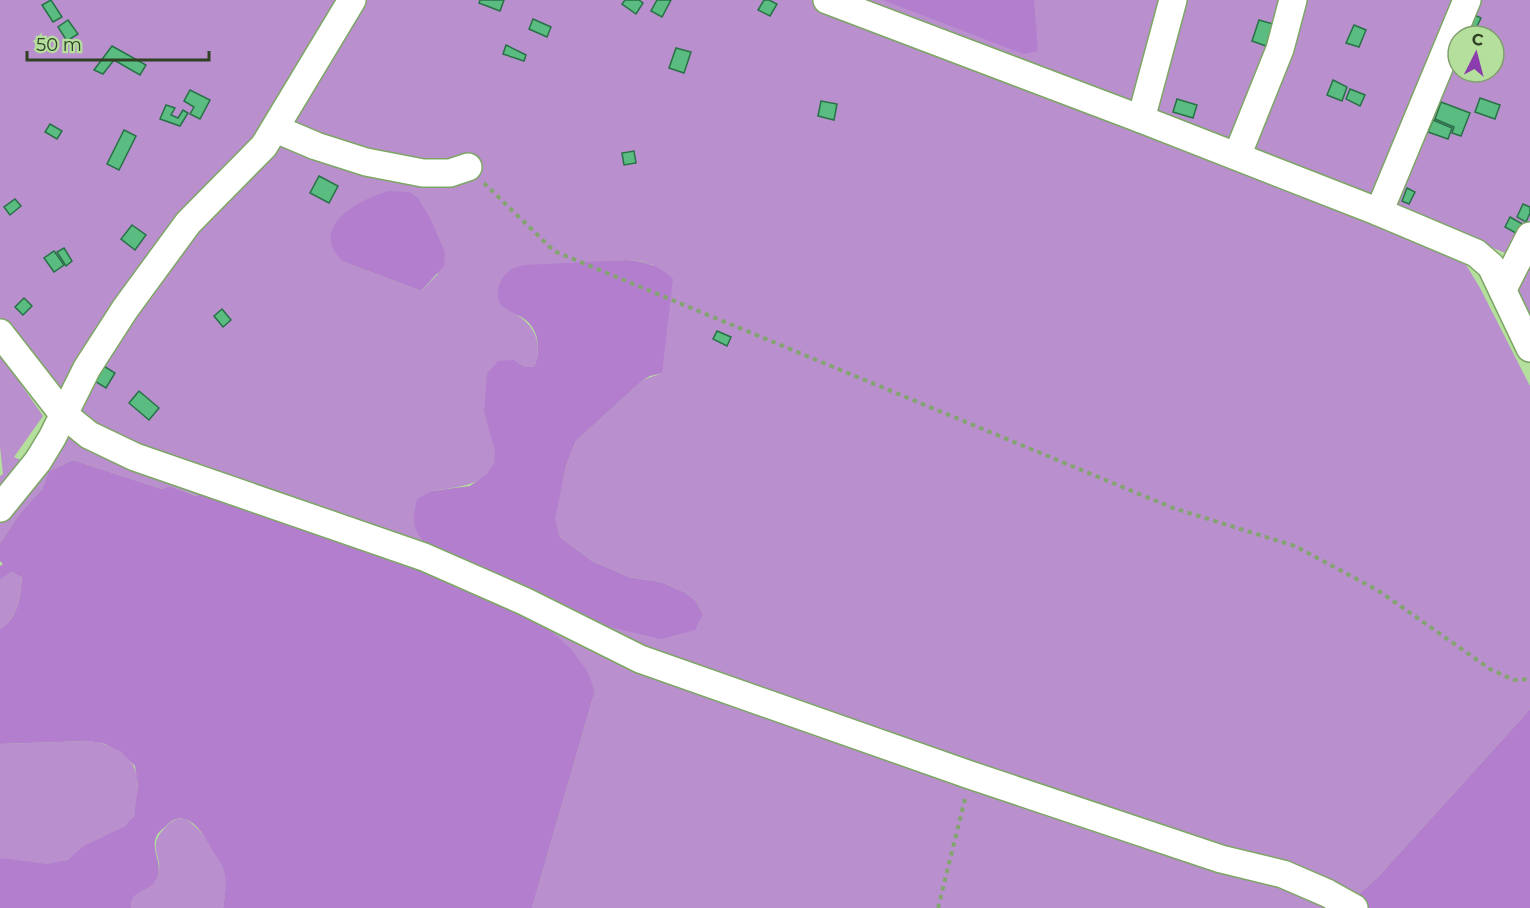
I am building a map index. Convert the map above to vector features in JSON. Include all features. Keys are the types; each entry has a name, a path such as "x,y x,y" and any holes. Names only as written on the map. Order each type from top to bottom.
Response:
{"lane":[{"path":"0,508 38,460 87,368 125,309 188,223 264,146 276,129 352,0"},
{"path":"827,0 1142,118 1476,253 1491,266 1530,348"},
{"path":"1142,118 1173,0"},
{"path":"1237,156 1280,49 1293,0"},
{"path":"1379,212 1467,0"},
{"path":"276,129 316,146 366,162 423,173 450,173 468,167"},
{"path":"1503,289 1530,236"},
{"path":"0,333 63,414 89,435 135,457 424,557 524,601 640,659 970,775 1221,859 1284,874 1354,908"}],"path":[{"path":"468,167 554,251 1173,508 1295,546 1378,591 1490,669 1514,680 1530,679"},
{"path":"938,908 970,775"}],"shaded area":[{"path":"0,0 1530,0 1530,317 1514,283 1508,254 1249,151 1462,258 1480,288 1530,386 1530,709 1377,878 1343,908 532,908 595,691 580,662 568,647 544,624 170,486 162,489 73,460 49,471 42,489 20,513 0,543 0,519 78,404 29,357 0,321","holes":["626,260 653,265 662,373 643,380 576,441 566,466 554,519 560,537 592,561 629,577 661,582 684,592 695,600 703,614 432,491 464,486 483,478 490,471 494,462 495,450 484,413 513,360 525,367 534,367 537,359 536,337 529,325 517,315 597,262","344,262 438,274 421,291"]},
{"path":"883,0 1034,0 1038,51 1023,54"},
{"path":"388,191 409,192 417,197 430,218 445,252 444,266 421,291 344,262 334,250 331,238 333,227 341,217 363,201"},
{"path":"626,260 652,265 673,279 662,373 643,380 576,441 566,466 555,519 560,537 592,561 629,577 661,582 684,592 695,600 703,614 695,630 661,639 605,626 438,555 419,536 414,518 417,499 432,491 470,486 487,474 494,463 495,450 484,413 487,374 498,361 514,360 525,367 534,367 536,362 538,344 533,328 524,318 505,308 498,299 498,288 503,277 513,268 525,265"},
{"path":"0,354 43,416 14,457 27,463 0,498 0,476 3,474 0,447"},
{"path":"73,460 162,489 170,486 196,496 208,491 420,567 544,624 571,649 587,671 595,691 532,908 223,908 226,885 222,866 200,830 188,820 181,818 174,820 157,835 155,846 159,869 156,880 134,897 131,908 0,908 0,858 47,864 67,860 84,846 125,826 134,816 138,786 135,766 121,752 105,744 89,741 0,744 0,629 15,613 22,577 12,572 0,580 0,566 3,564 0,561 0,543 20,513 42,489 49,471"},
{"path":"12,572 22,576 19,599 11,619 0,629 0,580"},
{"path":"1530,709 1530,908 1343,908 1377,878"},
{"path":"89,741 101,743 121,752 133,766 138,786 135,811 130,821 122,828 95,841 62,862 35,864 0,858 0,744"},
{"path":"184,818 202,834 221,863 226,879 223,908 131,908 133,897 154,883 157,878 159,865 156,842 159,836 171,822"}],"building":[{"path":"51,0 62,17 53,22 42,5"},
{"path":"480,0 504,0 500,11 479,3"},
{"path":"625,0 639,0 643,3 636,14 622,4"},
{"path":"657,0 671,0 662,17 651,11"},
{"path":"764,0 777,4 770,16 758,10"},
{"path":"1468,12 1481,18 1478,24 1462,24"},
{"path":"533,19 551,27 547,37 529,29"},
{"path":"68,20 78,34 67,41 58,27"},
{"path":"1259,20 1273,24 1266,46 1252,41"},
{"path":"1354,25 1366,30 1359,47 1346,43"},
{"path":"506,45 526,55 524,61 503,54"},
{"path":"112,46 146,65 140,75 114,60 103,74 94,70"},
{"path":"676,48 691,52 684,73 669,68"},
{"path":"1333,80 1347,87 1342,101 1327,95"},
{"path":"1350,89 1365,95 1360,106 1346,99"},
{"path":"190,90 210,100 200,119 190,114 194,107 184,101"},
{"path":"1480,98 1500,105 1495,119 1475,112"},
{"path":"1177,99 1197,105 1193,118 1173,112"},
{"path":"821,101 837,104 834,120 818,116"},
{"path":"1441,102 1470,113 1461,136 1452,133 1454,127 1435,119"},
{"path":"166,105 175,108 171,115 178,118 183,110 188,113 180,126 160,119"},
{"path":"1433,120 1452,128 1448,139 1428,132"},
{"path":"50,124 62,131 57,139 45,132"},
{"path":"124,130 136,136 119,170 107,164"},
{"path":"634,151 636,163 624,165 622,153"},
{"path":"319,176 338,186 329,203 310,193"},
{"path":"1407,188 1415,192 1409,204 1402,201"},
{"path":"15,199 21,206 10,215 4,207"},
{"path":"1523,204 1530,207 1526,222 1517,217"},
{"path":"1510,217 1526,226 1521,236 1505,227"},
{"path":"132,225 146,235 135,250 121,239"},
{"path":"64,248 72,261 66,266 57,252"},
{"path":"54,251 64,265 54,272 44,258"},
{"path":"24,298 32,306 23,315 15,307"},
{"path":"222,309 231,320 223,327 214,316"},
{"path":"717,331 731,337 727,346 713,339"},
{"path":"102,365 115,373 106,388 93,380"},
{"path":"139,391 159,408 149,420 129,403"}]}
